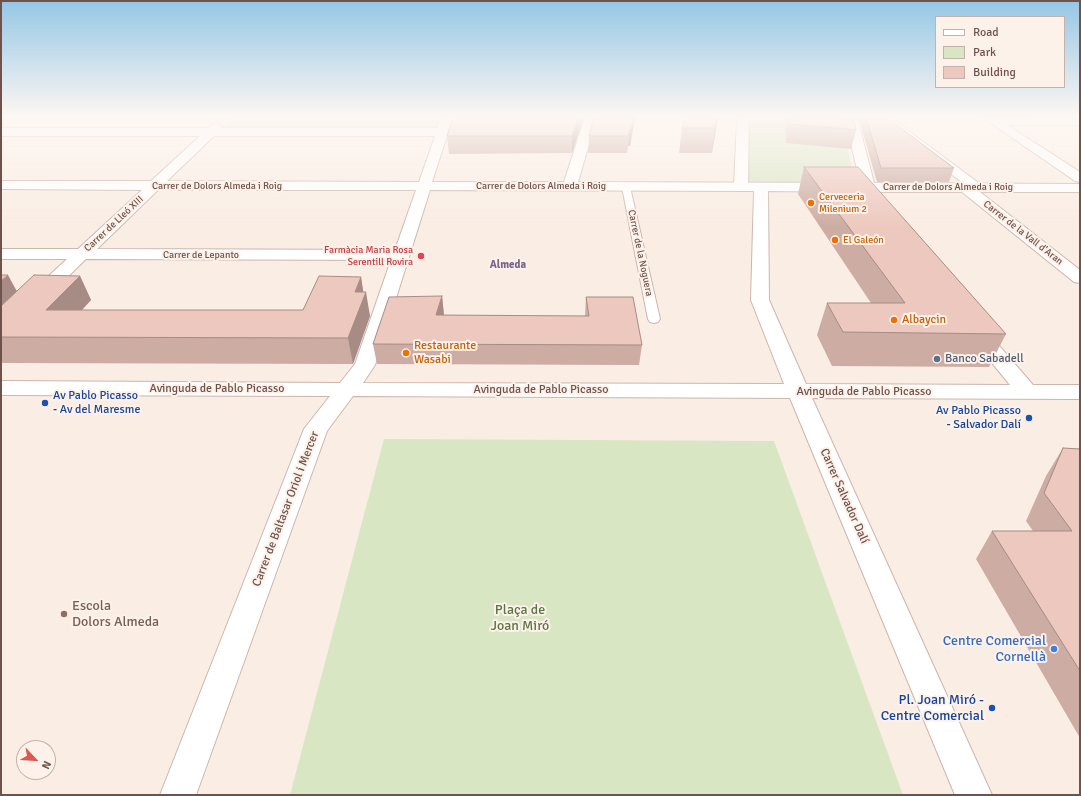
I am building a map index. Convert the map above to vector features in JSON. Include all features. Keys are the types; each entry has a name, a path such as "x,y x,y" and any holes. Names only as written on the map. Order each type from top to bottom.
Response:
{"street":[{"name":"Carrer de Lleó XIII","path":"1,331 188,154"},
{"name":"Carrer de Baltasar Oriol i Mercer","path":"178,795 316,429 365,365 435,154"},
{"path":"570,187 580,154"},
{"path":"741,187 742,154"},
{"path":"860,154 867,183 863,195 878,213"},
{"name":"Carrer de la Vall d'Aran","path":"929,154 1080,278"},
{"path":"1044,154 1080,178"},
{"name":"Carrer de Dolors Almeda i Roig","path":"1,185 1080,188"},
{"name":"Carrer Salvador Dalí","path":"761,187 760,300 798,391 974,795"},
{"name":"Carrer de Lepanto","path":"1,254 402,255"},
{"path":"964,316 1027,392"},
{"name":"Avinguda de Pablo Picasso","path":"1,388 1080,392"}],"lane":[{"name":"Carrer de la Noguera","path":"626,187 654,319"}],"green space":[{"path":"748,154 849,154 854,178 860,182 758,184 749,181"},
{"name":"Plaça de Joan Miró","path":"384,439 774,441 903,795 290,795"}],"building":[{"path":"877,154 936,154 954,168 881,168"},
{"path":"804,167 858,167 1006,334 843,332 827,303 905,303"},
{"path":"1,275 8,275 1,281"},
{"path":"34,275 80,276 46,310 303,310 319,276 361,277 355,292 366,292 348,338 1,337 1,306"},
{"path":"442,296 436,315 589,316 586,297 633,297 642,345 373,344 389,297"},
{"path":"1063,448 1080,449 1080,671 992,531 1072,531 1044,493"}],"place":[{"name":"Cerveceria Milenium 2","path":"811,203"},
{"name":"El Galeón","path":"835,240"},
{"name":"Farmàcia Maria Rosa Serentill Rovira","path":"421,256"},
{"name":"Albaycin","path":"894,320"},
{"name":"Restaurante Wasabi","path":"406,353"},
{"name":"Banco Sabadell","path":"937,359"},
{"name":"Av Pablo Picasso - Av del Maresme","path":"45,403"},
{"name":"Av Pablo Picasso - Salvador Dalí","path":"1029,418"},
{"name":"Escola Dolors Almeda","path":"64,614"},
{"name":"Centre Comercial Cornellà","path":"1054,649"},
{"name":"Pl. Joan Miró - Centre Comercial","path":"992,708"}],"district":[{"name":"Almeda","path":"508,265"}]}
